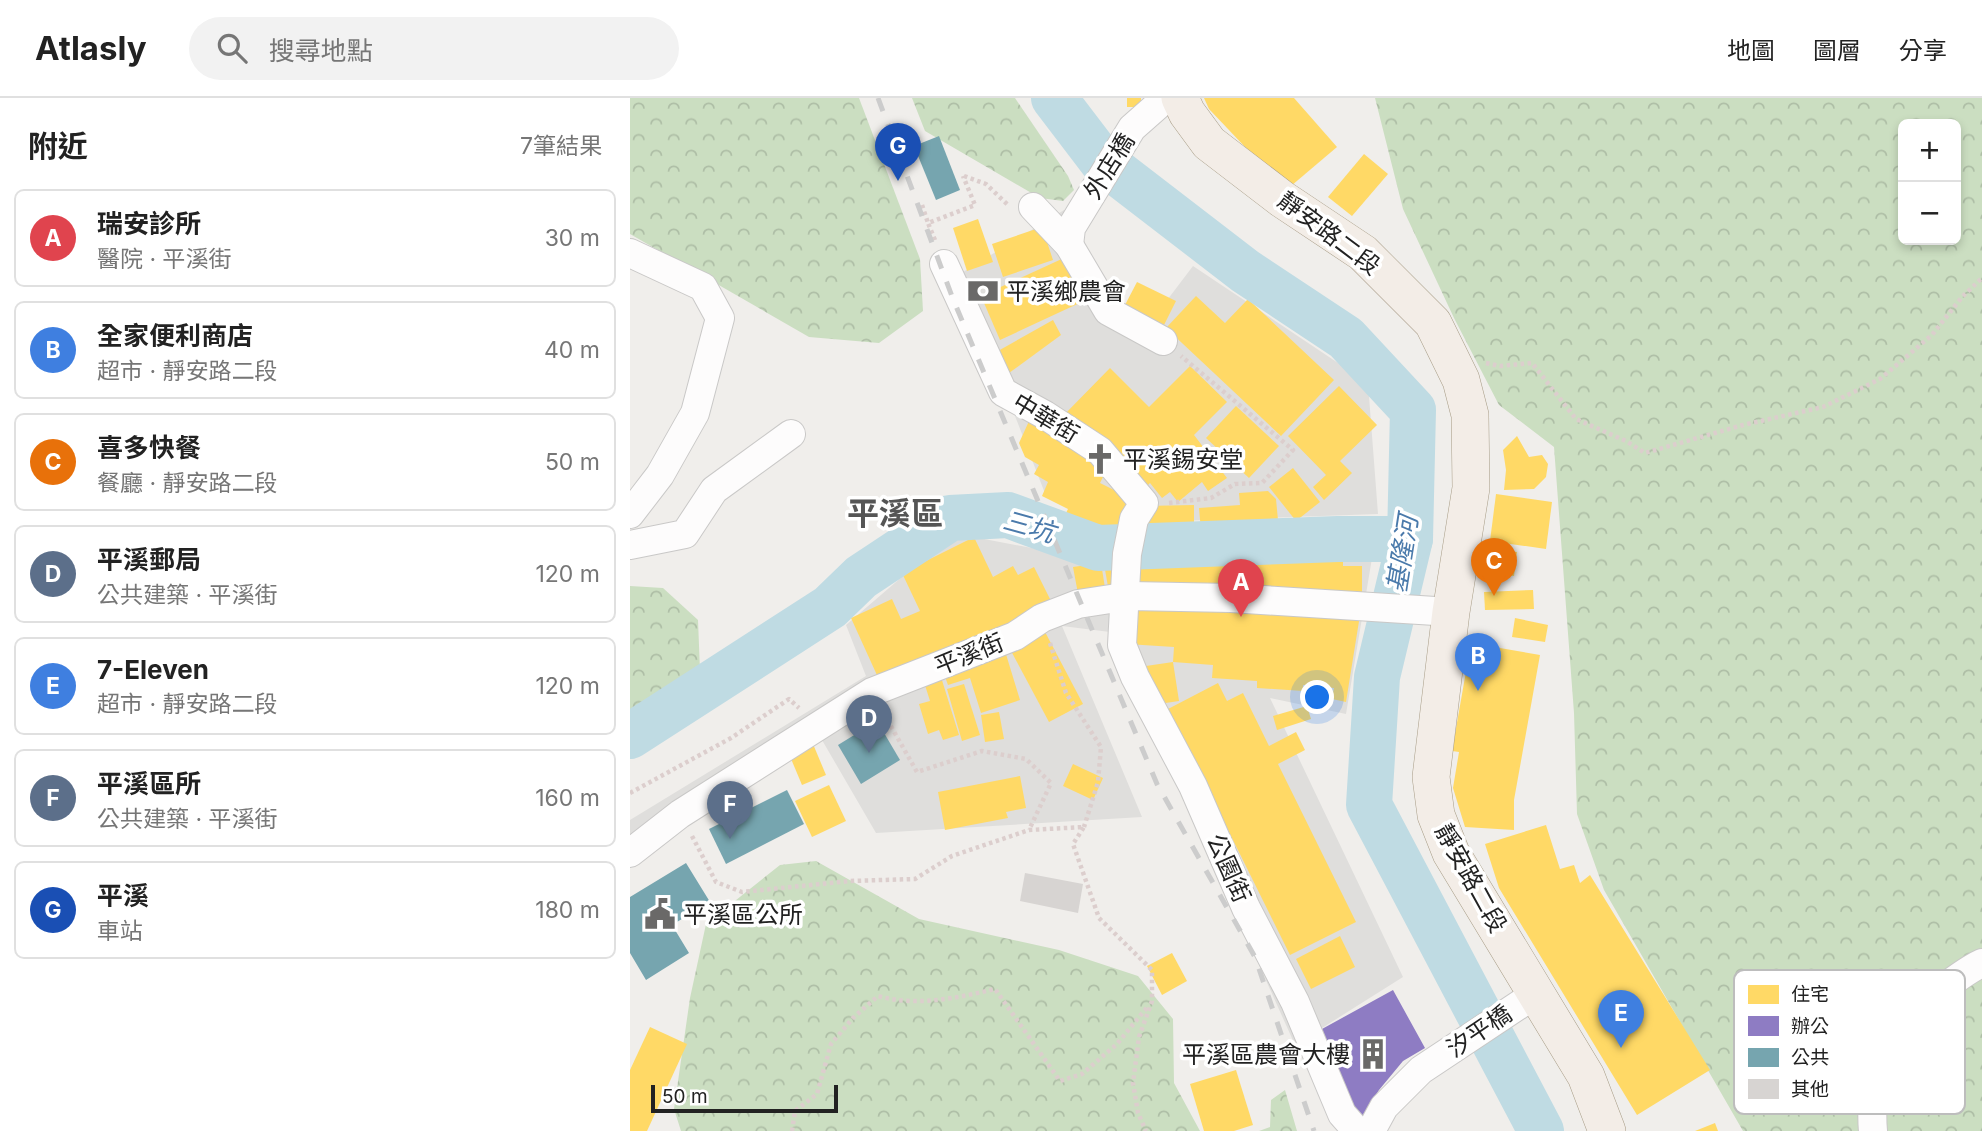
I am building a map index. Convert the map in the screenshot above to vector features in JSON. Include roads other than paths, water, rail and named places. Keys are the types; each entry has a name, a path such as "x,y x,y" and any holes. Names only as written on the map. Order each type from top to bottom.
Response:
{"main road":[{"name":"靜安路二段","path":"1180,98 1187,113 1209,143 1282,199 1363,253 1433,323 1461,380 1470,415 1471,488 1433,746 1431,777 1436,815 1451,853 1586,1076 1608,1131"}],"street":[{"name":"外店橋","path":"1069,246 1071,228 1132,128 1166,98"},
{"path":"1032,207 1069,246 1108,311 1163,341"},
{"path":"630,253 703,287 720,318 695,413 660,475 630,514"},
{"name":"中華街","path":"944,264 1003,392 1045,415 1100,452 1139,511 1127,554 1125,598"},
{"path":"630,545 685,534 714,491 791,434"},
{"name":"平溪街","path":"630,853 680,814 872,692 1015,636 1042,618 1077,604 1130,596 1231,598 1451,611"},
{"name":"公園街","path":"1125,598 1122,645 1135,677 1193,786 1247,908 1295,1002 1342,1114 1357,1131"},
{"path":"1965,975 1982,963"},
{"name":"汐平橋","path":"1371,1131 1384,1107 1421,1070 1537,993"}],"waterway":[{"name":"基隆河","path":"1054,98 1102,161 1245,271 1346,338 1413,410 1410,539 1377,677 1369,805 1541,1131"},
{"name":"三坑","path":"630,736 830,607 861,577 950,518 1008,515 1098,548 1410,539"}],"railway":[{"path":"878,98 953,299 1157,784 1255,957 1314,1131"}],"place":[{"name":"平溪","path":"898,181"},
{"name":"平溪鄉農會","path":"983,291"},
{"name":"平溪錫安堂","path":"1100,459"},
{"name":"喜多快餐","path":"1494,596"},
{"name":"瑞安診所","path":"1241,617"},
{"name":"全家便利商店","path":"1478,691"},
{"name":"平溪郵局","path":"869,753"},
{"name":"平溪區所","path":"730,839"},
{"name":"平溪區公所","path":"660,914"},
{"name":"7-Eleven","path":"1621,1048"},
{"name":"平溪區農會大樓","path":"1373,1054"}],"district":[{"name":"平溪區","path":"895,513"}]}
